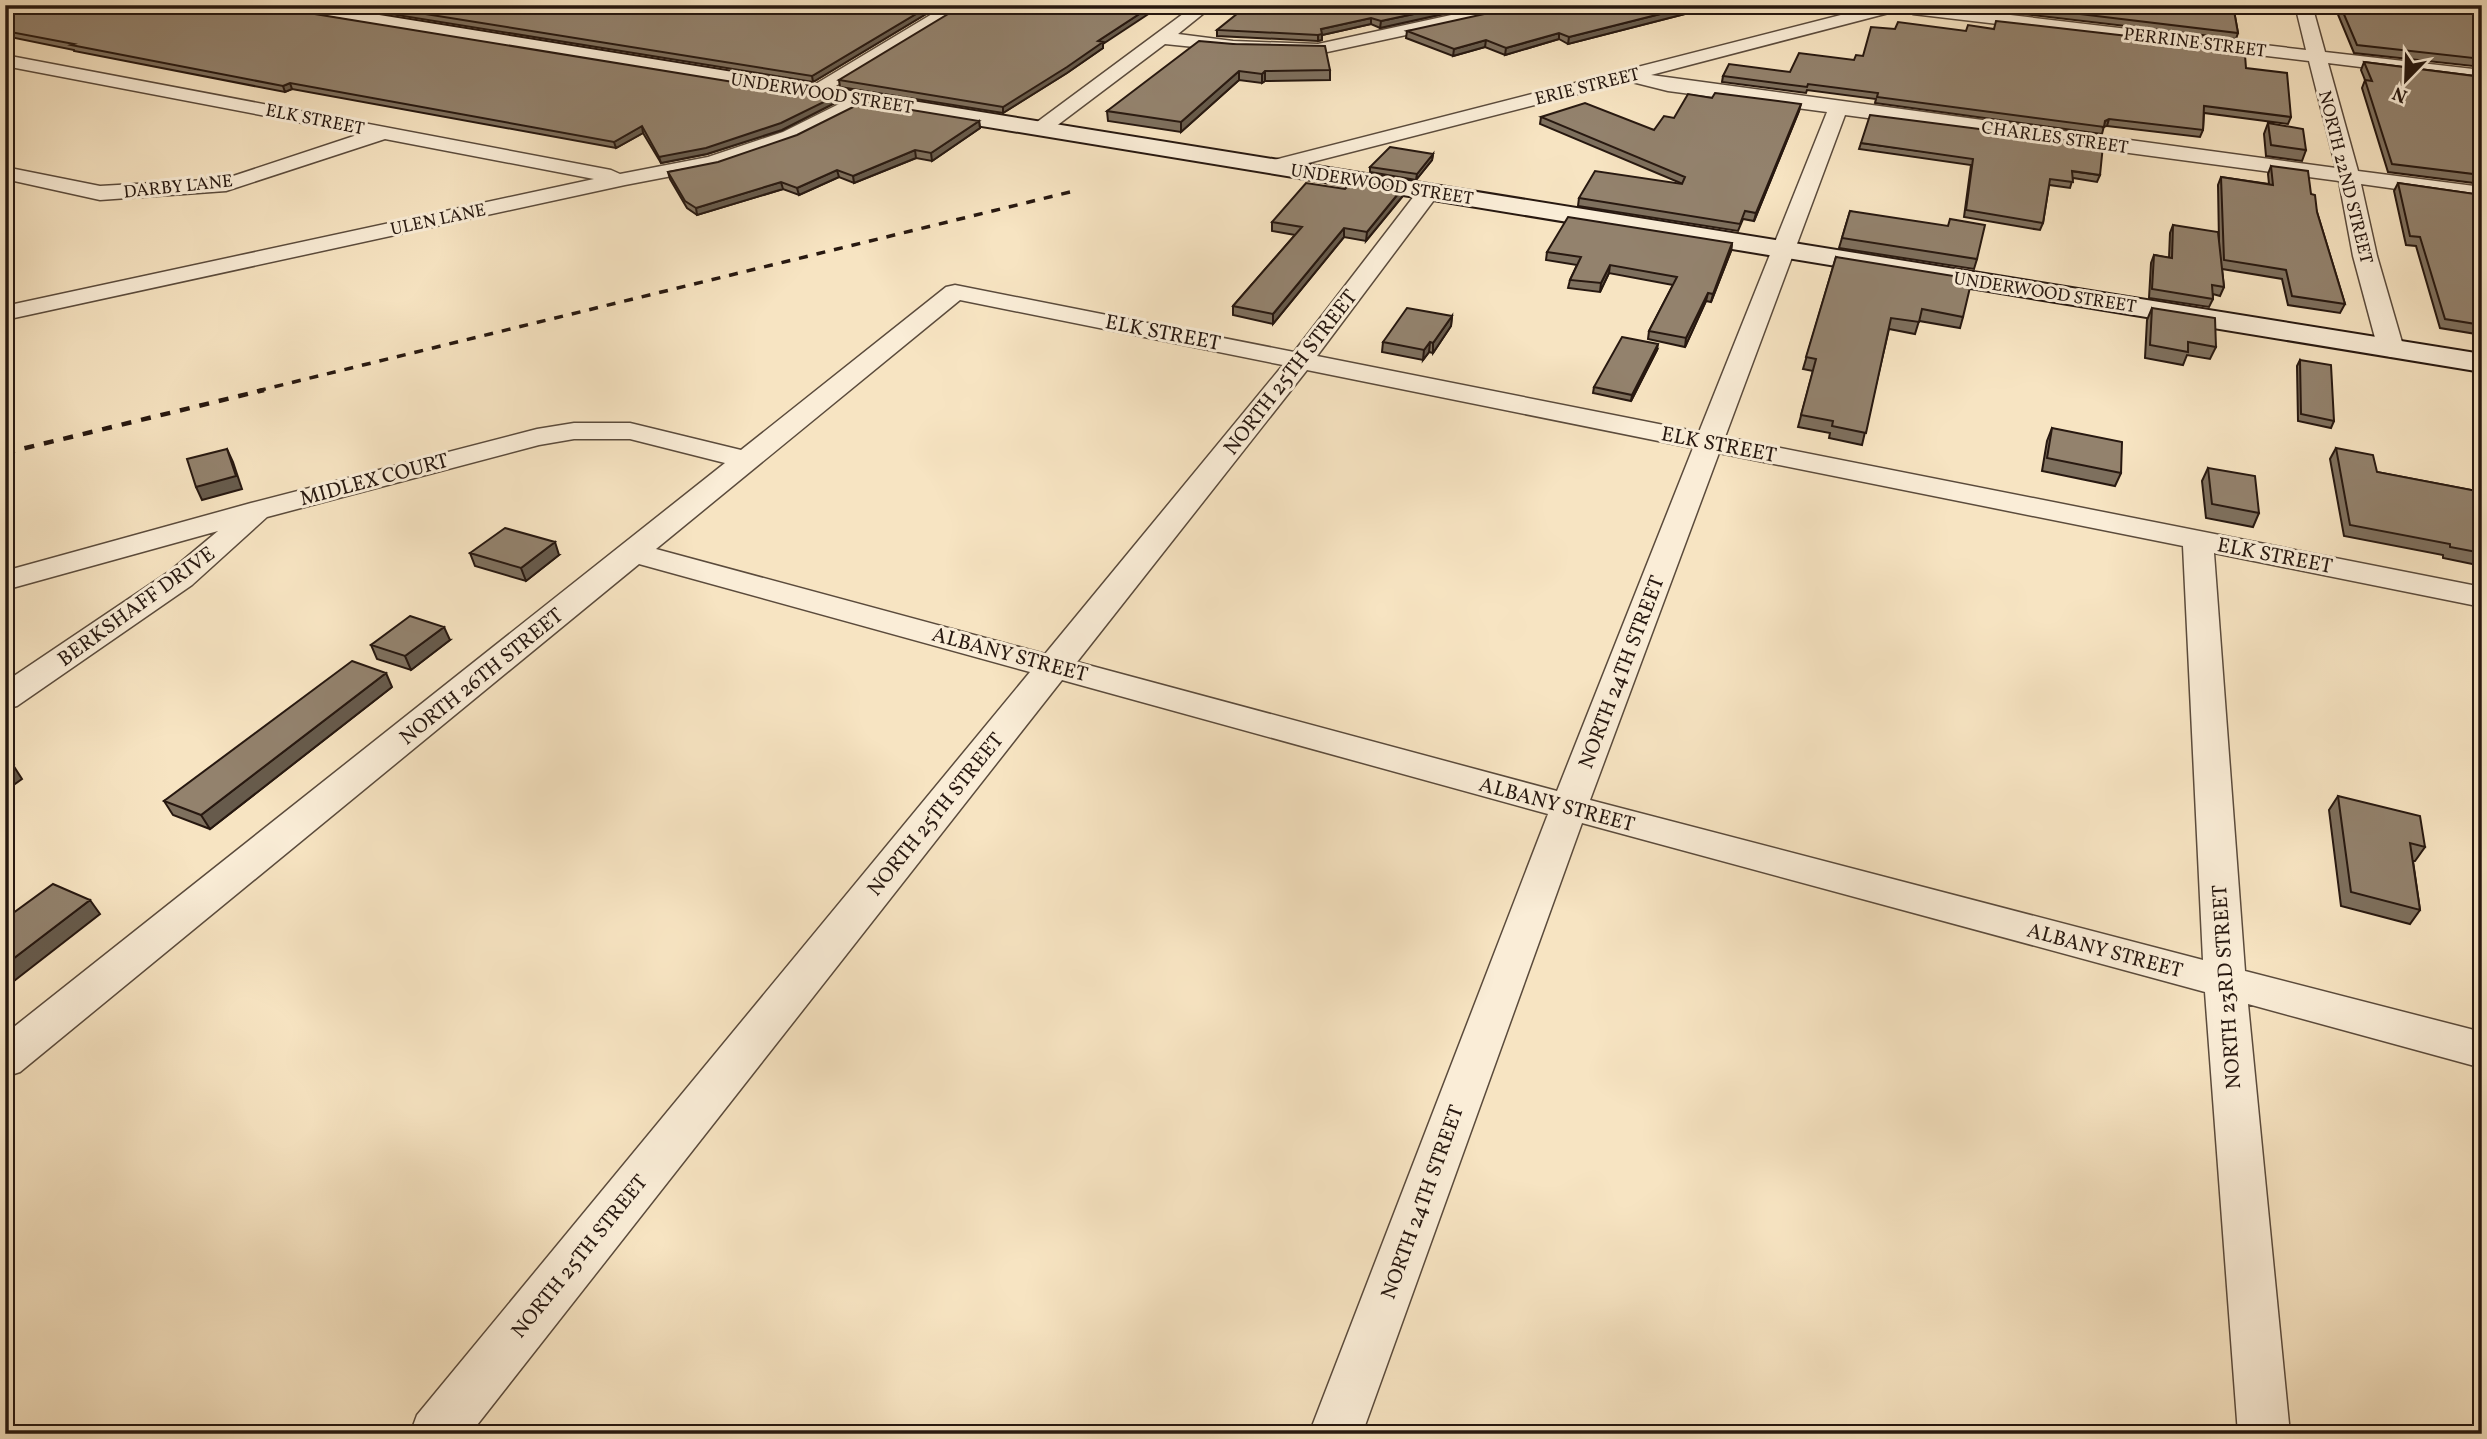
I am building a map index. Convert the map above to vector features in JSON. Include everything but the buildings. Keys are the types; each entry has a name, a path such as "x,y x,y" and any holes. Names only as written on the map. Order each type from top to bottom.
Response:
{"street":[{"name":"UNDERWOOD STREET","path":"281,5 2482,363"},
{"path":"1040,129 1206,5"},
{"path":"1161,38 1233,46 1318,49 1522,5"},
{"name":"ERIE STREET","path":"1273,166 1901,5"},
{"name":"PERRINE STREET","path":"1910,5 1913,9 2482,76"},
{"name":"NORTH 22ND STREET","path":"2303,5 2349,177 2365,256 2390,349"},
{"path":"814,91 951,6"},
{"name":"ELK STREET","path":"5,60 625,179"},
{"name":"CHARLES STREET","path":"1629,75 1668,85 2482,194"},
{"name":"ULEN LANE","path":"5,313 625,179 712,163 790,136 862,100"},
{"name":"NORTH 24TH STREET","path":"1335,1434 1569,807 1838,108"},
{"name":"DARBY LANE","path":"5,173 100,193 226,185 386,132"},
{"name":"NORTH 25TH STREET","path":"436,1434 1301,360 1429,192"},
{"name":"ELK STREET","path":"955,292 2482,597"},
{"name":"NORTH 26TH STREET","path":"5,1059 955,292"},
{"name":"MIDLEX COURT","path":"5,581 262,509 537,437 574,431 630,431 747,460"},
{"name":"BERKSHAFF DRIVE","path":"5,698 181,578 262,509"},
{"name":"NORTH 23RD STREET","path":"2198,540 2225,983 2264,1434"},
{"name":"ALBANY STREET","path":"634,553 1055,665 1569,807 2482,1050"}],"railway":[{"path":"257,391 1070,192"},
{"path":"5,453 264,390"}]}
